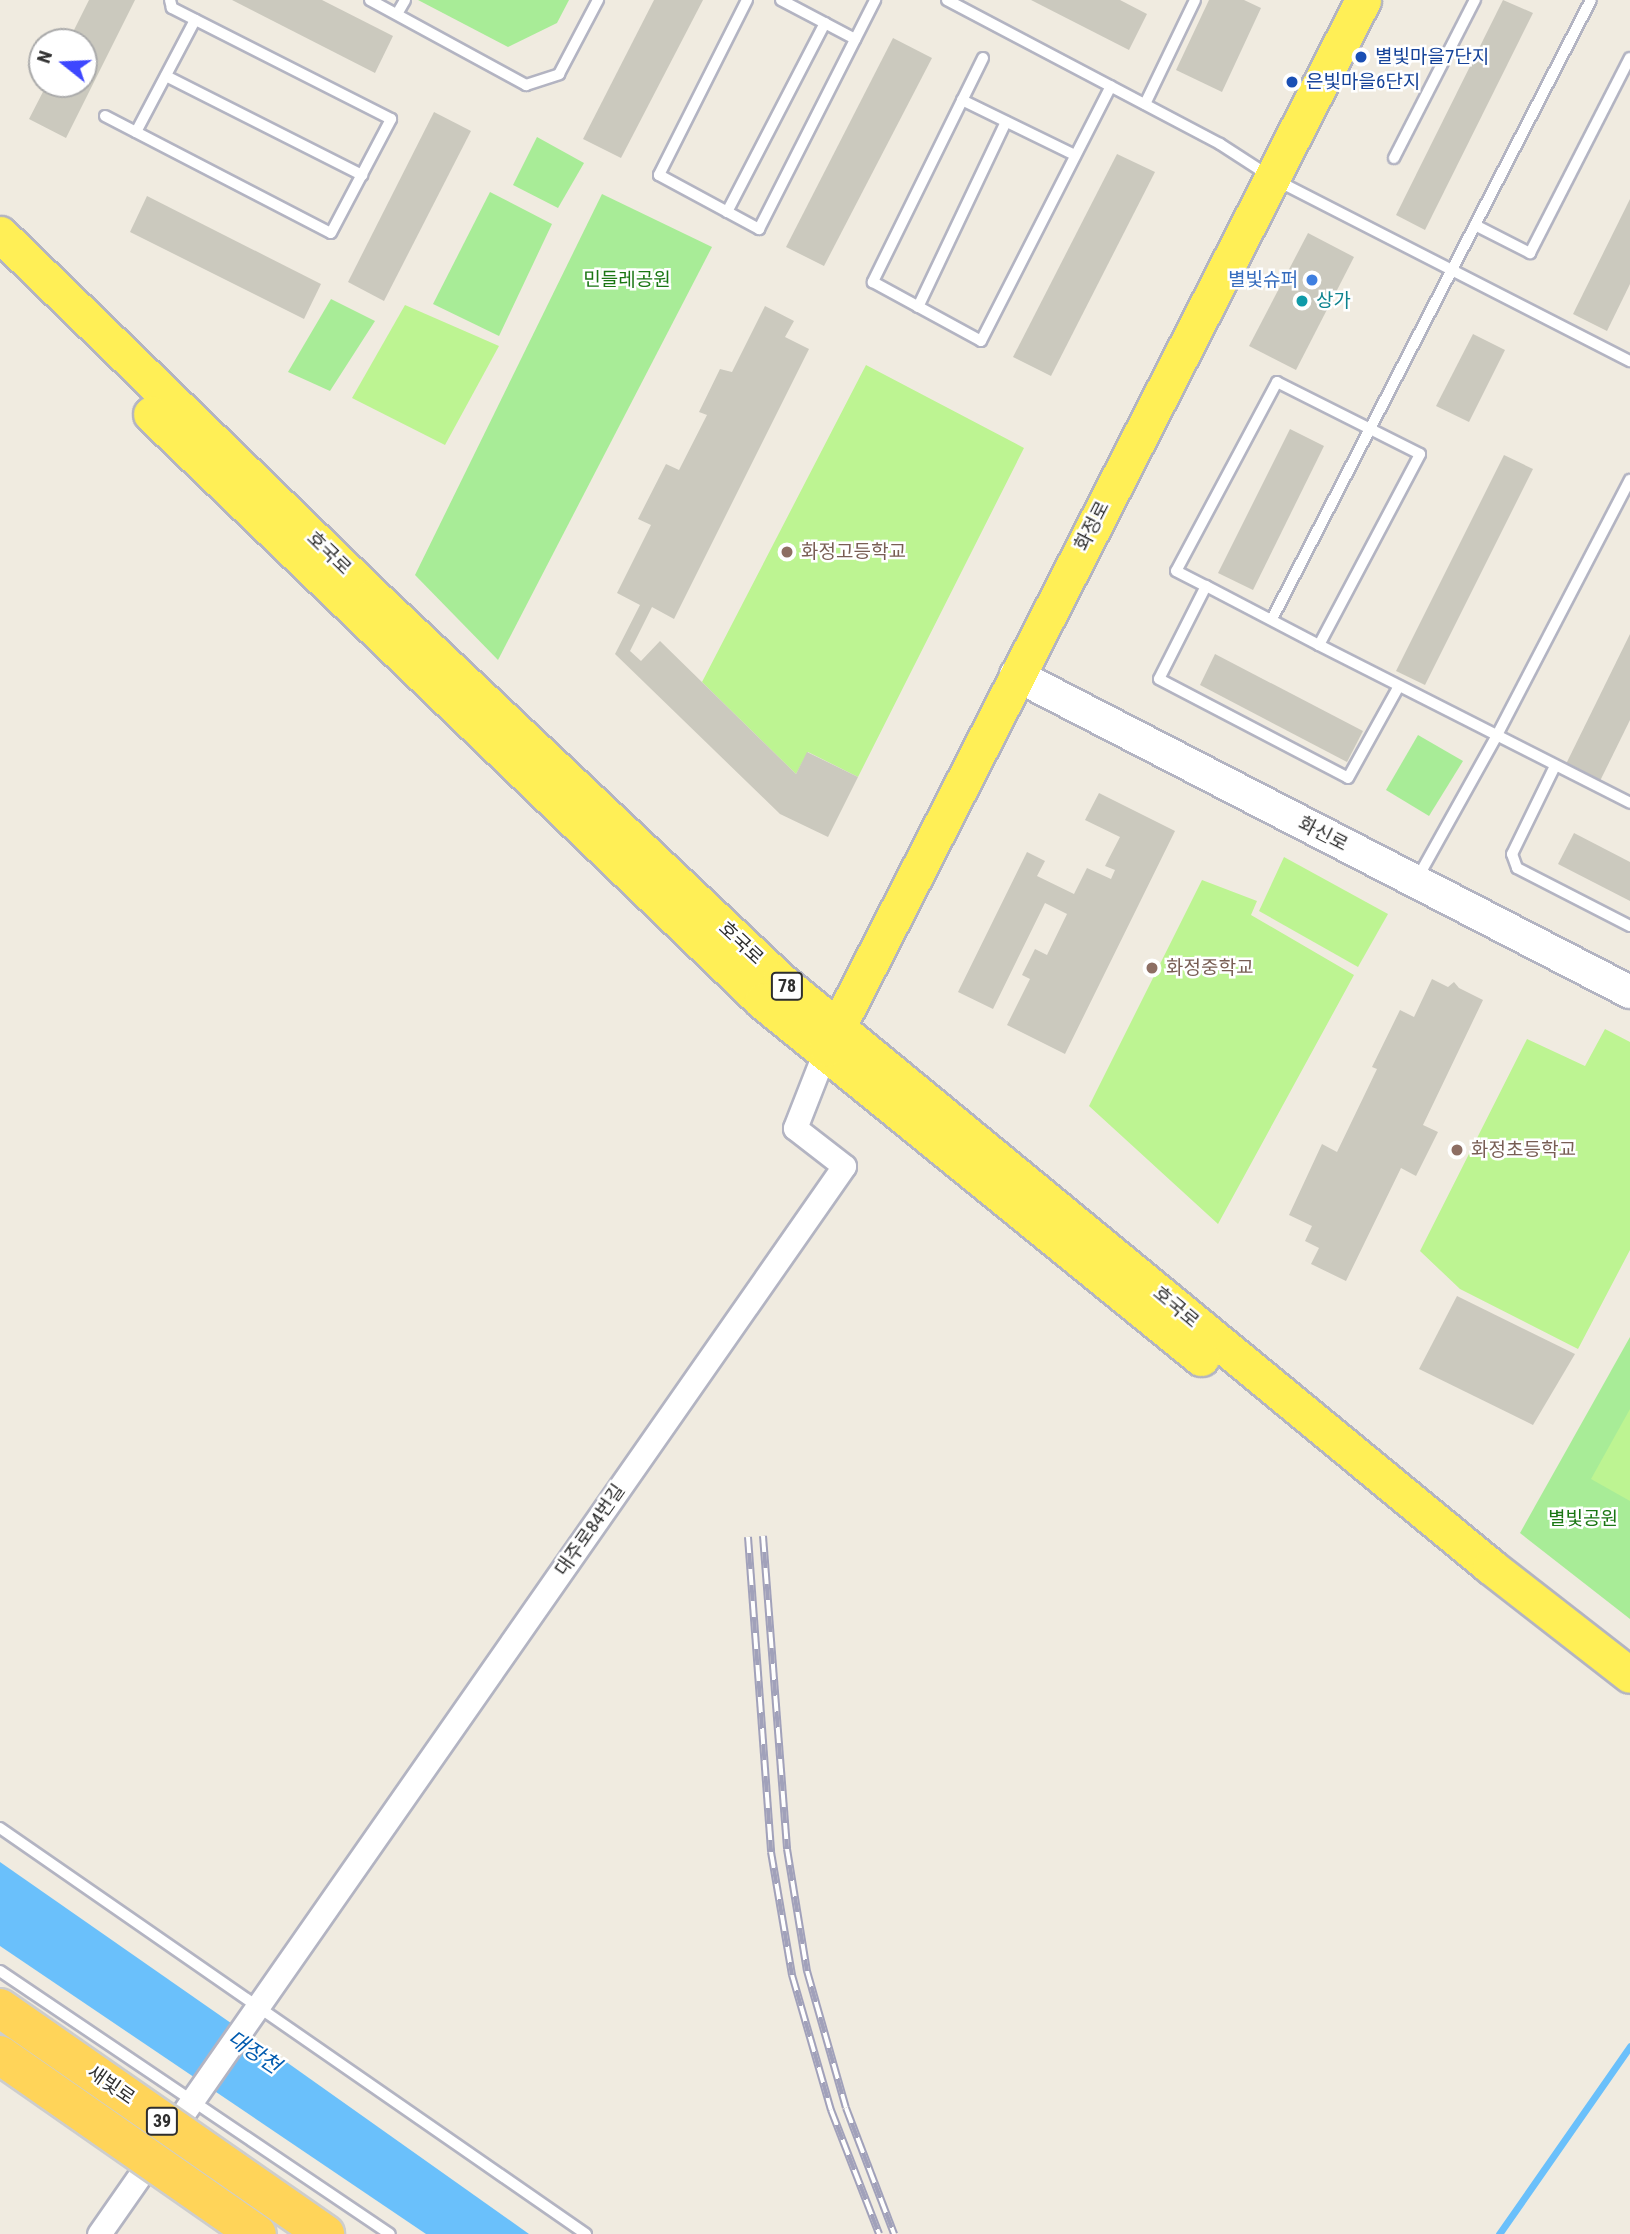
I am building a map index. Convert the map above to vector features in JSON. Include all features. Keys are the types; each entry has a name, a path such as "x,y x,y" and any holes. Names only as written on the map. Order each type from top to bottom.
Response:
{"highway":[{"name":"새빛로","path":"0,2008 325,2234"},
{"name":"새빛로","path":"0,2055 257,2234"}],"main road":[{"name":"화정로","path":"831,1041 1016,675 1274,179 1363,0"},
{"name":"호국로","path":"0,234 404,625 780,980 831,1041 1479,1583 1630,1700"},
{"name":"호국로","path":"0,268 398,654 762,1001 831,1041 1630,1675"},
{"name":"화신로","path":"1016,675 1630,992"}],"street":[{"name":"대주로84번길","path":"256,2008 844,1166 796,1128 831,1041"},
{"path":"99,2234 256,2008"}],"lane":[{"path":"105,116 331,233 391,119 172,8 170,0"},
{"path":"370,0 526,85 559,74 598,0"},
{"path":"397,14 405,0"},
{"path":"747,0 659,176 760,229 875,0"},
{"path":"781,0 855,39"},
{"path":"947,0 1220,144 1274,179 1630,361"},
{"path":"1145,104 1195,0"},
{"path":"1394,158 1475,0"},
{"path":"1272,619 1591,0"},
{"path":"136,132 195,19"},
{"path":"727,212 825,23"},
{"path":"983,58 873,282 981,341 1111,86"},
{"path":"1475,225 1530,253 1630,58"},
{"path":"166,76 362,175"},
{"path":"962,100 1075,155"},
{"path":"918,307 1006,122"},
{"path":"1319,645 1420,454 1277,382 1177,571 1272,619 1319,645 1496,737 1630,803"},
{"path":"1416,882 1496,737 1630,480"},
{"path":"1206,586 1159,679 1348,778 1399,686"},
{"path":"1555,766 1512,853 1517,868 1630,926"},
{"path":"0,1828 256,2008 586,2234"},
{"path":"0,1971 390,2234"}],"green space":[{"path":"418,0 569,0 557,23 508,47"},
{"path":"537,137 584,163 558,208 513,185"},
{"path":"490,192 552,224 499,336 433,304"},
{"name":"민들레공원","path":"602,194 712,247 498,660 415,575"},
{"path":"331,299 375,321 330,391 288,372"},
{"path":"405,305 499,346 445,445 352,398"},
{"path":"866,365 1024,448 858,777 808,752 796,774 702,682"},
{"path":"1418,735 1463,761 1429,816 1386,790"},
{"path":"1284,857 1388,914 1358,967 1259,911"},
{"path":"1202,880 1257,901 1251,915 1354,975 1218,1224 1089,1106"},
{"path":"1605,1029 1630,1042 1630,1250 1578,1349 1460,1289 1420,1251 1527,1039 1585,1066"},
{"name":"별빛공원","path":"1630,1337 1630,1619 1520,1533"},
{"path":"1630,1409 1630,1501 1591,1479"}],"water":[{"name":"대장천","path":"0,1862 529,2234 426,2234 0,1946"}],"building":[{"path":"89,0 135,0 98,74 98,28 75,28"},
{"path":"232,0 322,0 393,36 375,73"},
{"path":"654,0 703,0 621,158 583,139"},
{"path":"1031,0 1120,0 1147,14 1129,50"},
{"path":"1209,0 1244,0 1261,8 1222,92 1176,70"},
{"path":"1503,0 1533,13 1425,230 1396,215"},
{"path":"893,38 932,58 824,266 786,247"},
{"path":"40,98 86,98 66,138 29,119"},
{"path":"434,112 471,131 384,301 348,282"},
{"path":"1117,154 1155,172 1051,376 1013,357"},
{"path":"147,196 321,284 304,319 130,232"},
{"path":"1630,199 1630,284 1607,331 1573,314"},
{"name":"상가","path":"1308,233 1354,257 1296,370 1249,346"},
{"path":"765,306 794,321 785,337 809,349 674,619 652,607 630,651 641,661 660,641 796,774 807,752 858,777 828,837 780,814 615,654 640,605 617,593 651,525 638,519 666,464 679,470 707,415 699,412 720,369 732,372"},
{"path":"1473,334 1505,350 1469,422 1436,406"},
{"path":"1290,429 1324,446 1253,590 1218,573"},
{"path":"1504,455 1533,469 1425,685 1396,671"},
{"path":"1630,634 1630,720 1600,781 1566,764"},
{"path":"1215,654 1363,731 1347,762 1200,685"},
{"name":"화정중학교","path":"1099,793 1175,831 1065,1054 1007,1025 1030,979 1022,975 1035,949 1047,955 1067,914 1045,903 993,1009 958,992 1027,852 1045,861 1037,876 1074,894 1087,868 1111,879 1115,870 1105,866 1120,837 1085,820"},
{"path":"1574,833 1630,862 1630,901 1558,864"},
{"name":"화정초등학교","path":"1432,979 1448,987 1454,982 1459,988 1483,1000 1423,1125 1438,1132 1416,1176 1401,1168 1346,1281 1311,1264 1319,1248 1305,1241 1312,1226 1289,1215 1322,1144 1337,1152 1377,1069 1372,1067 1400,1010 1414,1017"},
{"path":"1457,1296 1575,1354 1533,1425 1419,1369"}],"waterway":[{"path":"1499,2234 1630,2046"}],"railway":[{"path":"763,1536 787,1849 807,1971 846,2108 894,2234"},
{"path":"748,1537 771,1852 792,1975 831,2110 879,2234"}],"place":[{"name":"별빛마을7단지","path":"1361,57"},
{"name":"은빛마을6단지","path":"1292,82"},
{"name":"별빛슈퍼","path":"1312,280"},
{"name":"상가","path":"1302,301"},
{"name":"화정고등학교","path":"787,552"},
{"name":"화정중학교","path":"1152,968"},
{"name":"화정초등학교","path":"1457,1150"}]}
